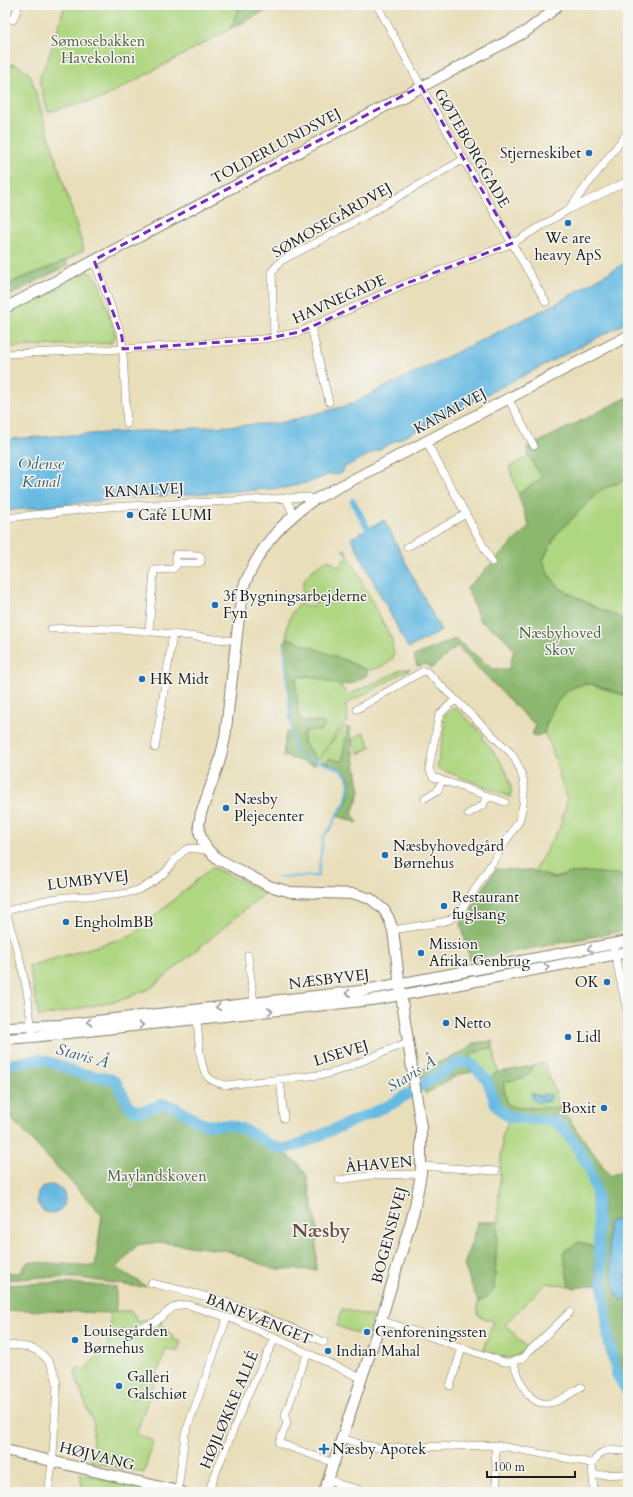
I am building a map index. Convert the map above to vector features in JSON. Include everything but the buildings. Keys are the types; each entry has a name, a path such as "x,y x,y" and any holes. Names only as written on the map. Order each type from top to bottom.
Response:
{"street":[{"path":"5,17 13,20 19,5"},
{"name":"GØTEBORGGADE","path":"377,5 421,86 546,302"},
{"name":"TOLDERLUNDSVEJ","path":"5,308 525,32 558,5"},
{"name":"HAVNEGADE","path":"5,354 123,349 274,338 311,327 402,285 513,243 568,210 628,133"},
{"name":"SØMOSEGÅRDVEJ","path":"274,338 272,271 281,261 349,225 464,159"},
{"path":"568,210 628,181"},
{"path":"94,260 122,337 127,424"},
{"path":"311,327 330,402"},
{"name":"KANALVEJ","path":"5,518 108,507 309,497 312,501 628,336"},
{"path":"508,398 534,446"},
{"path":"426,441 492,562"},
{"path":"286,498 293,514"},
{"path":"208,850 203,842 199,824 201,813 219,763 225,738 242,591 250,570 272,537 293,514 312,501"},
{"path":"407,547 466,514"},
{"path":"149,632 154,570 173,569 176,566 176,563"},
{"path":"51,629 71,628 149,632 236,640"},
{"path":"155,748 173,634"},
{"path":"357,709 423,671 426,672 511,753 523,776 525,791 524,806 519,821 461,911 455,916 442,922 393,930"},
{"path":"456,700 439,715 429,769 433,776 442,780 505,802"},
{"path":"425,798 438,790 442,780"},
{"path":"468,814 483,805 488,796"},
{"name":"LUMBYVEJ","path":"32,1037 32,1027 20,960 5,912 29,904 59,898 112,895 138,890 158,878 167,870 181,853 188,848 208,850"},
{"name":"BOGENSEVEJ","path":"208,850 218,859 278,889 291,892 355,894 363,896 384,910 389,918 393,930 401,996 421,1127 421,1170 414,1211 381,1320 324,1492"},
{"name":"NÆSBYVEJ","path":"5,1039 401,996 614,949 628,941"},
{"path":"614,949 628,1016"},
{"name":"NÆSBYVEJ","path":"5,1028 69,1024 360,991 459,973 614,949 628,952"},
{"path":"248,955 254,1003"},
{"path":"401,996 405,990 446,981 459,973"},
{"path":"350,1002 396,991 400,984"},
{"name":"LISEVEJ","path":"197,1019 202,1065 210,1079 225,1085 328,1074 348,1068 408,1042"},
{"path":"280,1079 284,1118"},
{"name":"ÅHAVEN","path":"339,1180 421,1170 496,1171"},
{"name":"BANEVÆNGET","path":"151,1283 239,1306 324,1342"},
{"name":"BANEVÆNGET","path":"126,1330 153,1323 172,1308 180,1304 188,1305 227,1318 275,1338 362,1378"},
{"path":"381,1320 504,1362 513,1362 522,1358 570,1312"},
{"path":"180,1492 185,1434 227,1318"},
{"name":"HØJLØKKE ALLÉ","path":"208,1492 245,1401 275,1338"},
{"path":"5,1346 16,1345 28,1347 37,1351 47,1358 53,1368 57,1385 49,1486 50,1492"},
{"path":"450,1386 462,1348"},
{"path":"308,1353 298,1375 296,1386 286,1415 287,1423 279,1444 334,1463"},
{"path":"513,1362 524,1390 530,1397 544,1404 559,1401 581,1387"},
{"path":"342,1438 379,1448 495,1444 592,1464"},
{"path":"495,1444 497,1492"},
{"name":"HØJVANG","path":"5,1450 52,1460 180,1492"},
{"path":"594,1492 592,1464 596,1457 602,1452 628,1451"},
{"path":"593,1475 628,1474"},
{"path":"329,1478 339,1484 369,1492 380,1490"}],"highlighted area":[{"path":"421,86 513,243 402,285 300,332 264,339 123,349 122,337 94,260"}],"green space":[{"name":"Sømosebakken Havekoloni","path":"65,5 240,5 230,29 103,98 48,112 40,84 40,76 48,59"},
{"path":"240,5 277,5 230,29"},
{"path":"15,64 30,74 84,250 65,261 5,285 5,67"},
{"path":"65,261 68,265 5,298 5,285"},
{"path":"83,271 93,274 98,280 116,336 111,343 5,347 5,312"},
{"name":"Næsbyhoved Skov","path":"628,397 628,479 602,489 556,535 543,560 548,574 561,589 597,608 624,619 628,619 628,697 593,684 580,685 564,694 559,700 550,716 544,733 537,736 532,735 536,725 523,714 457,646 432,668 426,664 417,666 414,656 455,639 493,669 509,669 514,650 503,636 480,621 467,588 529,526 518,494 542,478 529,456 527,448"},
{"path":"529,456 542,478 518,494 509,467"},
{"path":"628,479 628,619 624,619 597,608 561,589 548,574 543,560 556,535 602,489"},
{"path":"345,549 392,640 394,653 393,657 384,666 375,669 367,670 287,638 289,619 297,607 300,604 313,607 317,603 304,600 302,588 307,575 328,560 339,567 348,555 342,550"},
{"path":"287,638 367,670 367,675 353,683 340,685 311,676 298,677 296,679 298,714 302,722 323,722 325,725 321,730 304,732 306,745 315,755 315,765 283,756 286,731 291,732 284,643"},
{"path":"403,669 410,669 346,704 348,721 343,724 318,759 315,760 315,755 307,748 304,742 304,732 311,730 321,731 319,722 302,722 300,718 296,694 298,677 311,676 340,685 348,695"},
{"path":"590,684 628,697 628,875 572,873 554,878 534,871 560,827 567,801 551,746 544,733 554,706 563,694 574,686"},
{"path":"455,707 484,735 482,738 498,758 506,773 511,789 511,797 437,768 446,722 442,721 445,715"},
{"path":"344,726 348,728 342,761 340,762 335,759 327,761 326,763 320,760 323,754"},
{"path":"349,727 360,792 352,813 358,823 338,816 346,803 350,789 349,778 343,771 326,763 330,758 340,762 342,761"},
{"path":"364,733 371,747 359,754 352,739"},
{"path":"212,867 265,893 151,988 124,999 39,1017 29,966 131,936"},
{"path":"496,869 534,871 554,878 572,873 587,872 628,875 628,930 470,960 461,923"},
{"path":"492,1041 493,1047 470,1054 471,1060 464,1058 459,1060 423,1082 421,1070 461,1053 473,1043"},
{"path":"493,1047 498,1073 495,1073 491,1078 481,1066 471,1060 470,1054"},
{"name":"Maylandskoven","path":"39,1059 59,1065 77,1073 110,1079 116,1082 129,1106 133,1110 141,1111 163,1104 168,1105 178,1109 201,1124 226,1125 240,1128 267,1143 282,1149 285,1154 300,1165 307,1177 317,1228 316,1270 273,1269 228,1251 159,1242 137,1245 117,1268 146,1286 138,1287 81,1278 44,1277 5,1280 5,1273 19,1273 28,1262 95,1266 102,1215 5,1112 5,1063 6,1065"},
{"path":"544,1063 561,1108 519,1108 507,1104 503,1082 524,1078 530,1074 532,1066"},
{"path":"460,1066 466,1067 472,1072 458,1075 425,1094 424,1088 454,1068"},
{"path":"532,1066 530,1074 524,1078 503,1082 507,1104 519,1108 561,1108 610,1176 628,1168 628,1238 623,1230 623,1301 628,1299 628,1389 619,1370 611,1329 602,1254 601,1196 586,1156 568,1127 558,1117 545,1115 521,1115 506,1112 501,1109 496,1098 491,1078 495,1073"},
{"path":"509,1119 556,1126 567,1138 588,1178 593,1196 594,1247 579,1242 563,1252 569,1286 546,1283 505,1324 527,1348 516,1356 506,1358 483,1350 493,1322 478,1315 478,1302 486,1298 494,1290 502,1137"},
{"path":"478,1222 498,1222 494,1290 486,1298 478,1302 464,1265"},
{"path":"579,1242 594,1247 597,1284 576,1288 569,1286 563,1252"},
{"path":"45,1283 116,1287 116,1311 110,1313 22,1310 5,1312 5,1285"},
{"path":"342,1309 374,1317 367,1337 337,1326"},
{"name":"Galleri Galschiøt","path":"116,1311 131,1311 135,1316 136,1322 152,1319 156,1315 175,1340 181,1342 177,1352 166,1349 136,1434 153,1441 144,1473 91,1462 94,1424 77,1381 75,1371 79,1367 84,1371 107,1345 111,1334 110,1313"},
{"path":"80,1473 139,1488 140,1492 83,1492"}],"water":[{"name":"Odense Kanal","path":"628,261 628,322 345,467 338,475 330,474 310,482 284,488 116,499 5,511 5,439 280,423 349,405 557,303"},
{"path":"384,520 441,631 408,648 351,538"},
{"path":"531,1093 540,1096 548,1094 551,1095 551,1098 549,1101 536,1102 533,1100"},
{"path":"51,1185 61,1189 65,1199 61,1209 51,1213 41,1209 37,1199 41,1189"},
{"path":"618,1220 628,1238 628,1274 625,1280 628,1285 628,1299 623,1301 618,1298 615,1289 611,1271 608,1243 608,1224 610,1221"}],"waterway":[{"path":"353,501 368,529"},
{"path":"278,877 318,876 323,837 331,828 338,812 345,803 349,785 346,775 339,769 296,754 293,747 284,644"},
{"name":"Stavis Å","path":"5,1065 39,1059 59,1065 77,1073 110,1079 116,1082 129,1106 133,1110 141,1111 163,1104 168,1105 178,1109 201,1123 208,1125 234,1126 249,1132 271,1145 284,1149 296,1146 392,1104 455,1064 465,1062 472,1064 487,1080 496,1105 501,1111 509,1117 551,1121 560,1125 574,1142 589,1168 596,1191 599,1251 609,1342 617,1375 628,1393"}],"place":[{"name":"Stjerneskibet","path":"589,153"},
{"name":"We are heavy ApS","path":"568,223"},
{"name":"Café LUMI","path":"130,515"},
{"name":"3f Bygningsarbejderne Fyn","path":"215,605"},
{"name":"HK Midt","path":"142,679"},
{"name":"Næsby Plejecenter","path":"226,808"},
{"name":"Næsbyhovedgård Børnehus","path":"385,855"},
{"name":"Restaurant fuglsang","path":"444,906"},
{"name":"EngholmBB","path":"66,922"},
{"name":"Mission Afrika Genbrug","path":"421,953"},
{"name":"OK","path":"607,982"},
{"name":"Netto","path":"446,1023"},
{"name":"Lidl","path":"568,1037"},
{"name":"Boxit","path":"604,1108"},
{"name":"Genforeningssten","path":"367,1332"},
{"name":"Louisegården Børnehus","path":"75,1340"},
{"name":"Indian Mahal","path":"328,1351"},
{"name":"Galleri Galschiøt","path":"119,1386"},
{"name":"Næsby Apotek","path":"324,1449"}],"district":[{"name":"Næsby","path":"321,1230"}]}
